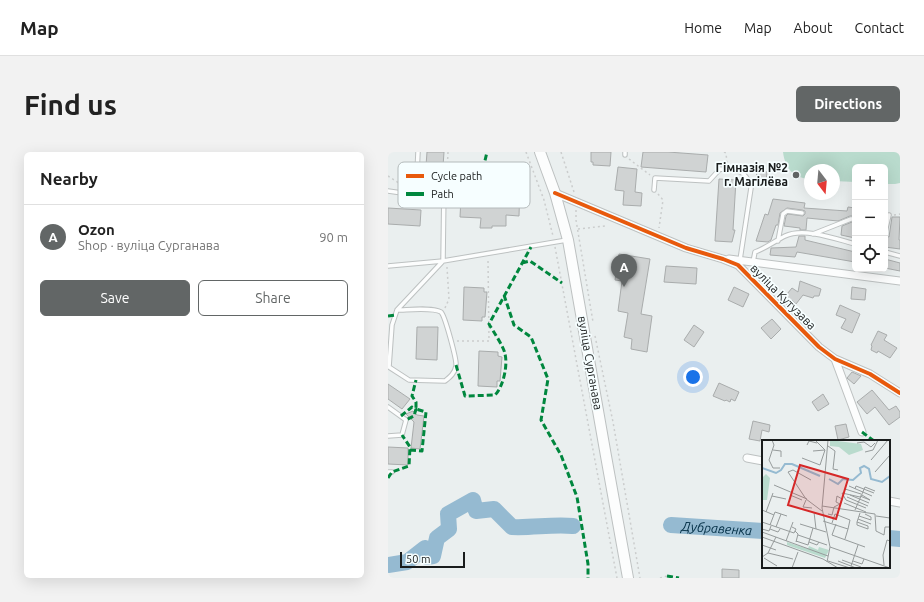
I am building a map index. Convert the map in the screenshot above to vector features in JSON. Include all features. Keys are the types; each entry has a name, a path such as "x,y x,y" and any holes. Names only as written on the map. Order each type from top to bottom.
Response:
{"main road":[{"name":"вуліца Сурганава","path":"540,152 555,193 568,240 628,578"}],"street":[{"name":"вуліца Кутузава","path":"555,193 686,248 738,265 819,347 835,359 870,374 900,394"},
{"path":"723,259 900,281"},
{"path":"835,359 862,432"},
{"path":"747,458 762,461"},
{"path":"890,501 900,503"}],"lane":[{"path":"418,152 418,162"},
{"path":"654,190 655,178 709,181 720,170 739,171 745,175 749,180 751,188 740,260"},
{"path":"388,191 398,192"},
{"path":"398,310 436,310 442,313 446,320 456,366 452,375 445,381 408,380 389,367 392,325 398,310 445,261 444,208"},
{"path":"778,241 783,214 787,211 802,213"},
{"path":"813,234 852,219"},
{"path":"753,262 755,252 778,241 786,235 800,233 813,234 852,243"},
{"path":"388,266 445,261 568,240"},
{"path":"888,253 900,256"},
{"path":"388,407 406,420 402,435 388,436"}],"path":[{"path":"447,162 448,152"},
{"path":"526,152 530,162"},
{"path":"561,152 576,202 578,229 593,324"},
{"path":"724,152 726,153 727,170"},
{"path":"625,154 645,172"},
{"path":"530,163 544,200 554,243 617,578"},
{"path":"388,176 398,183"},
{"path":"654,190 663,200 658,236"},
{"path":"578,229 604,226"},
{"path":"451,341 489,341 488,254"},
{"path":"442,313 449,300 445,261"},
{"path":"594,332 613,422 640,578"},
{"path":"660,578 667,576"}],"green space":[{"path":"783,152 900,152 900,183 888,184 888,164 852,164 852,182 840,181 840,164 804,164 804,178 799,177 791,171 784,158"}],"building":[{"path":"427,152 444,152 443,162 426,162"},
{"path":"591,152 611,152 610,166 593,165 593,162 591,162"},
{"path":"643,152 708,155 706,172 641,167"},
{"path":"618,167 637,169 635,192 642,193 641,206 623,205 624,191 615,190"},
{"path":"757,171 767,172 766,181 756,181"},
{"path":"719,179 736,180 733,230 735,230 732,242 715,241"},
{"path":"773,199 805,203 804,208 847,211 848,207 852,208 852,216 838,221 807,218 806,230 784,226 786,216 788,214 803,216 805,214 805,211 802,210 787,208 780,213 778,225 776,225 771,240 768,242 756,241 765,214 768,215"},
{"path":"388,208 421,210 420,226 388,224"},
{"path":"460,208 519,208 519,216 506,215 506,226 480,228 481,218 460,217"},
{"path":"892,217 900,217 900,249 888,247"},
{"path":"852,222 852,237 841,235 842,226"},
{"path":"799,236 805,236 805,240 852,251 852,261 797,252 795,257 770,255 771,248 796,247"},
{"path":"619,254 650,259 641,314 652,316 647,352 631,349 632,339 624,337 628,313 618,311 622,281 615,280"},
{"path":"888,260 900,263 900,271 888,269"},
{"path":"666,266 697,268 696,284 664,282"},
{"path":"800,281 821,289 819,296 814,296 813,298 803,295 796,304 792,300 787,305 782,300 792,288 798,292"},
{"path":"464,287 484,288 484,292 487,292 485,317 482,317 482,321 463,320"},
{"path":"734,287 749,294 743,307 728,300"},
{"path":"852,287 866,289 865,300 851,299"},
{"path":"840,305 860,314 852,333 841,328 846,319 836,315"},
{"path":"772,319 781,329 771,339 761,328"},
{"path":"694,325 704,332 694,347 684,340"},
{"path":"417,327 438,327 437,360 416,359"},
{"path":"878,331 887,335 884,340 897,348 890,358 878,351 877,353 871,350 871,345"},
{"path":"479,351 498,352 498,356 502,357 500,381 497,381 497,387 478,386"},
{"path":"852,372 861,376 854,384 847,378"},
{"path":"719,383 739,392 735,401 731,399 730,402 725,401 713,396"},
{"path":"388,384 410,399 402,409 388,399"},
{"path":"872,390 889,410 896,406 900,412 900,417 889,425 875,407 867,414 857,402"},
{"path":"823,394 829,404 818,411 812,402"},
{"path":"413,411 417,415 424,416 420,449 411,448 414,422 406,414"},
{"path":"753,421 770,425 769,432 762,430 760,441 749,439"},
{"path":"846,424 849,437 838,440 835,426"},
{"path":"388,447 408,448 408,465 388,464"},
{"path":"722,569 739,570 739,578 722,578"}],"waterway":[{"name":"Дубравенка","path":"388,565 407,562 425,548 427,557 433,556 437,538 449,529 448,514 473,500 476,511 494,509 512,527 558,525 573,526"},
{"name":"Дубравенка","path":"671,525 762,531"},
{"name":"Дубравенка","path":"890,538 900,539"}],"marked path":[{"path":"485,162 487,152"},
{"path":"456,365 465,396 495,395 498,391 504,376 506,359 503,347 489,324 531,247"},
{"path":"522,263 530,261 562,283"},
{"path":"504,295 514,325 531,337 548,379 541,420 561,455 577,497 588,564 588,578"},
{"path":"388,316 396,315"},
{"path":"410,450 422,451 426,412 416,409 416,402 412,396 416,380"},
{"path":"401,416 412,407 416,409 414,416 406,420"},
{"path":"862,432 873,440"},
{"path":"388,478 392,472 409,466 410,447 402,435"},
{"path":"667,576 679,578"}],"cycle path":[{"path":"555,193 686,248 738,265 819,347 835,359 870,374 900,393"}],"place":[{"name":"Гімназія №2 г. Магілёва","path":"796,175"},
{"name":"Ozon","path":"624,287"}]}
